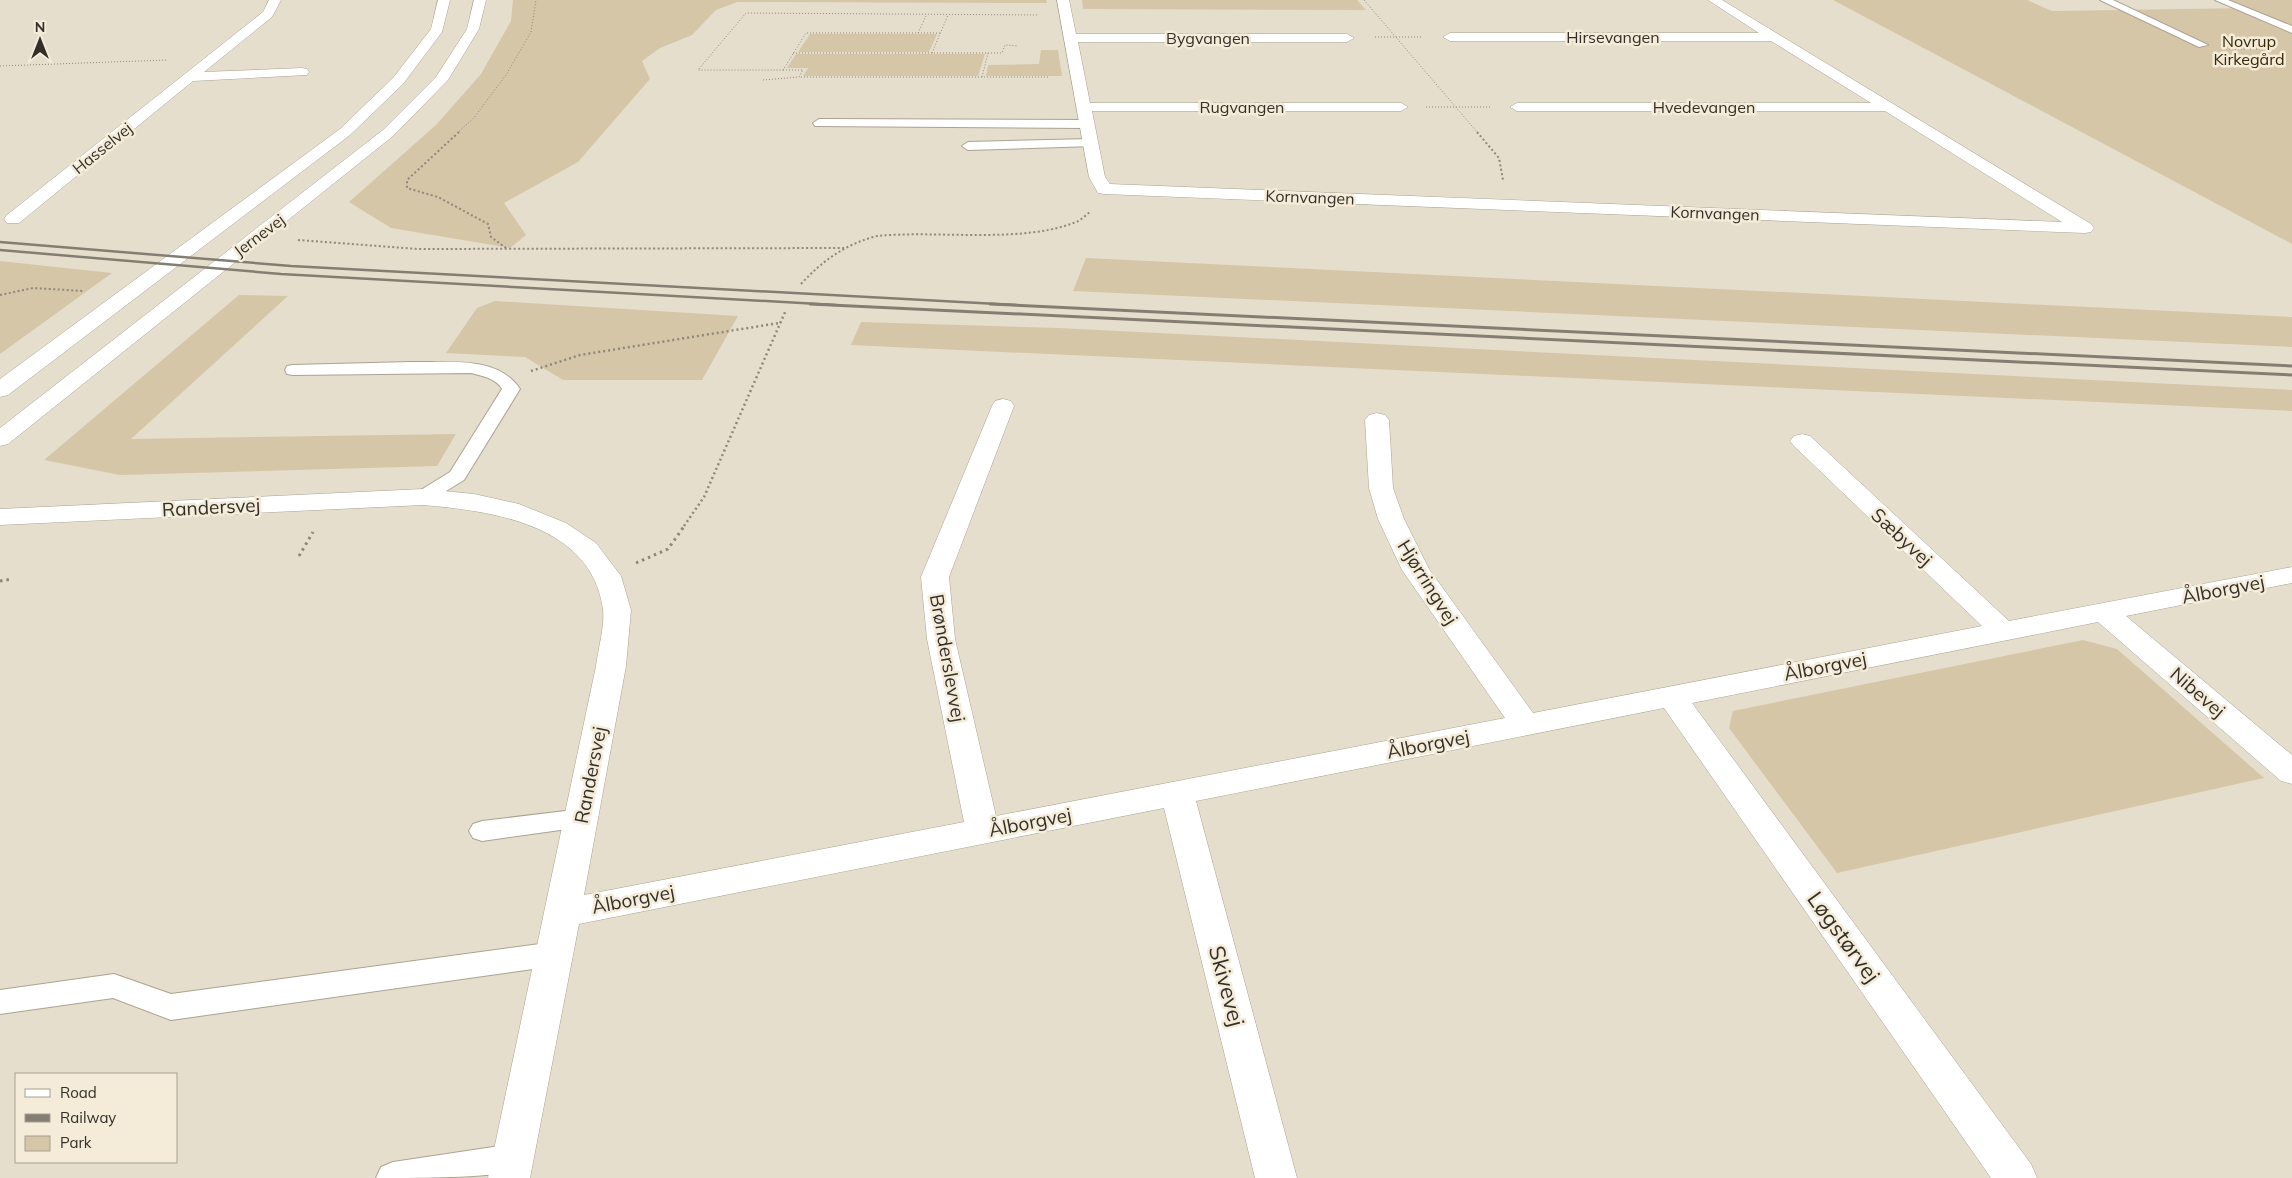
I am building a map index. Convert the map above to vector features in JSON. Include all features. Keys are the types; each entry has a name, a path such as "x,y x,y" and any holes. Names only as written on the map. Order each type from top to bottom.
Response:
{"street":[{"name":"Hasselvej","path":"13,219 268,14 275,0"},
{"name":"Jernevej","path":"0,390 345,132 398,81 437,29 444,0"},
{"name":"Jernevej","path":"0,439 388,133 442,80 473,29 480,0"},
{"name":"Kornvangen","path":"1104,189 2085,228 1714,0"},
{"path":"1064,8 1097,178 1104,189"},
{"name":"Hirsevangen","path":"1450,38 1777,37"},
{"name":"Bygvangen","path":"1070,38 1346,38"},
{"path":"191,77 302,72"},
{"name":"Rugvangen","path":"1083,107 1401,107"},
{"name":"Hvedevangen","path":"1517,107 1890,107"},
{"path":"0,409 9,402 40,360"},
{"name":"Brønderslevvej","path":"983,831 941,639 934,577 1003,406"},
{"name":"Hjørringvej","path":"1377,420 1381,488 1391,519 1416,570 1526,725"},
{"name":"Sæbyvej","path":"1802,441 2003,632"},
{"name":"Randersvej","path":"0,517 423,498 474,502 519,512 557,528 587,549 607,576 617,610 611,666 564,913 511,1169"},
{"name":"Ålborgvej","path":"564,913 2292,575"},
{"name":"Nibevej","path":"2104,612 2292,773"},
{"name":"Løgstørvej","path":"1671,696 2016,1178"},
{"name":"Skivevej","path":"1176,793 1276,1178"}],"lane":[{"path":"2220,0 2292,30"},
{"path":"2093,2 2107,1 2203,45"},
{"path":"819,123 1087,124"},
{"path":"968,146 1090,143"},
{"path":"293,370 411,367 471,368 492,373 506,380 511,389 457,476 423,498"},
{"path":"482,831 582,818"},
{"path":"0,1002 114,986 171,1007 555,954"},
{"path":"393,1178 511,1169"}],"path":[{"path":"506,248 491,236 488,224 438,197 407,188 407,180 473,119 506,75 530,32 536,0"},
{"path":"1364,0 1499,158 1508,205"},
{"path":"799,77 803,70 698,70 746,13 926,13 926,16 1023,17 1064,8"},
{"path":"932,53 948,15"},
{"path":"918,33 926,16"},
{"path":"783,70 806,33 940,33"},
{"path":"1346,38 1450,38"},
{"path":"793,53 1002,53 1005,45 1018,46"},
{"path":"2203,45 2220,49 2274,48"},
{"path":"982,77 988,53"},
{"path":"0,66 215,58"},
{"path":"763,80 799,77 1078,77"},
{"path":"1401,107 1517,107"},
{"path":"801,284 818,264 844,248 876,236 901,234 1029,233 1064,227 1088,216 1104,189"},
{"path":"253,240 324,240 418,249 844,248"},
{"path":"0,295 33,288 127,294"},
{"path":"607,576 668,549 704,497 786,310"},
{"path":"506,380 580,354 780,323"},
{"path":"299,556 315,529"},
{"path":"0,580 12,579"}],"green space":[{"path":"513,0 1046,0 1047,3 737,2 716,10 692,35 660,48 642,61 650,79 578,162 504,203 526,235 510,248 391,228 349,202 436,125 481,74 511,21"},
{"path":"1082,0 1357,0 1366,10 1083,9"},
{"name":"Novrup Kirkegård","path":"1833,0 2027,0 2052,11 2247,8 2229,0 2292,0 2292,244"},
{"path":"810,34 937,34 929,52 798,52"},
{"path":"1041,50 1058,50 1062,76 986,76 988,65 1039,64"},
{"path":"796,54 985,54 978,76 803,76 808,68 787,68"},
{"path":"1086,258 2292,317 2292,347 1073,291"},
{"path":"0,261 112,273 0,354"},
{"path":"239,295 288,296 131,439 456,434 437,466 120,475 44,460"},
{"path":"495,301 738,316 702,380 563,380 525,357 446,353 477,308"},
{"path":"861,322 1059,328 2292,390 2292,411 851,345"},
{"path":"2083,640 2117,649 2264,778 1837,873 1729,728 1733,711"}],"railway":[{"path":"0,242 291,266 1016,305"},
{"path":"0,250 281,274 836,305"},
{"path":"810,304 2292,375"},
{"path":"990,304 2292,366"}]}
